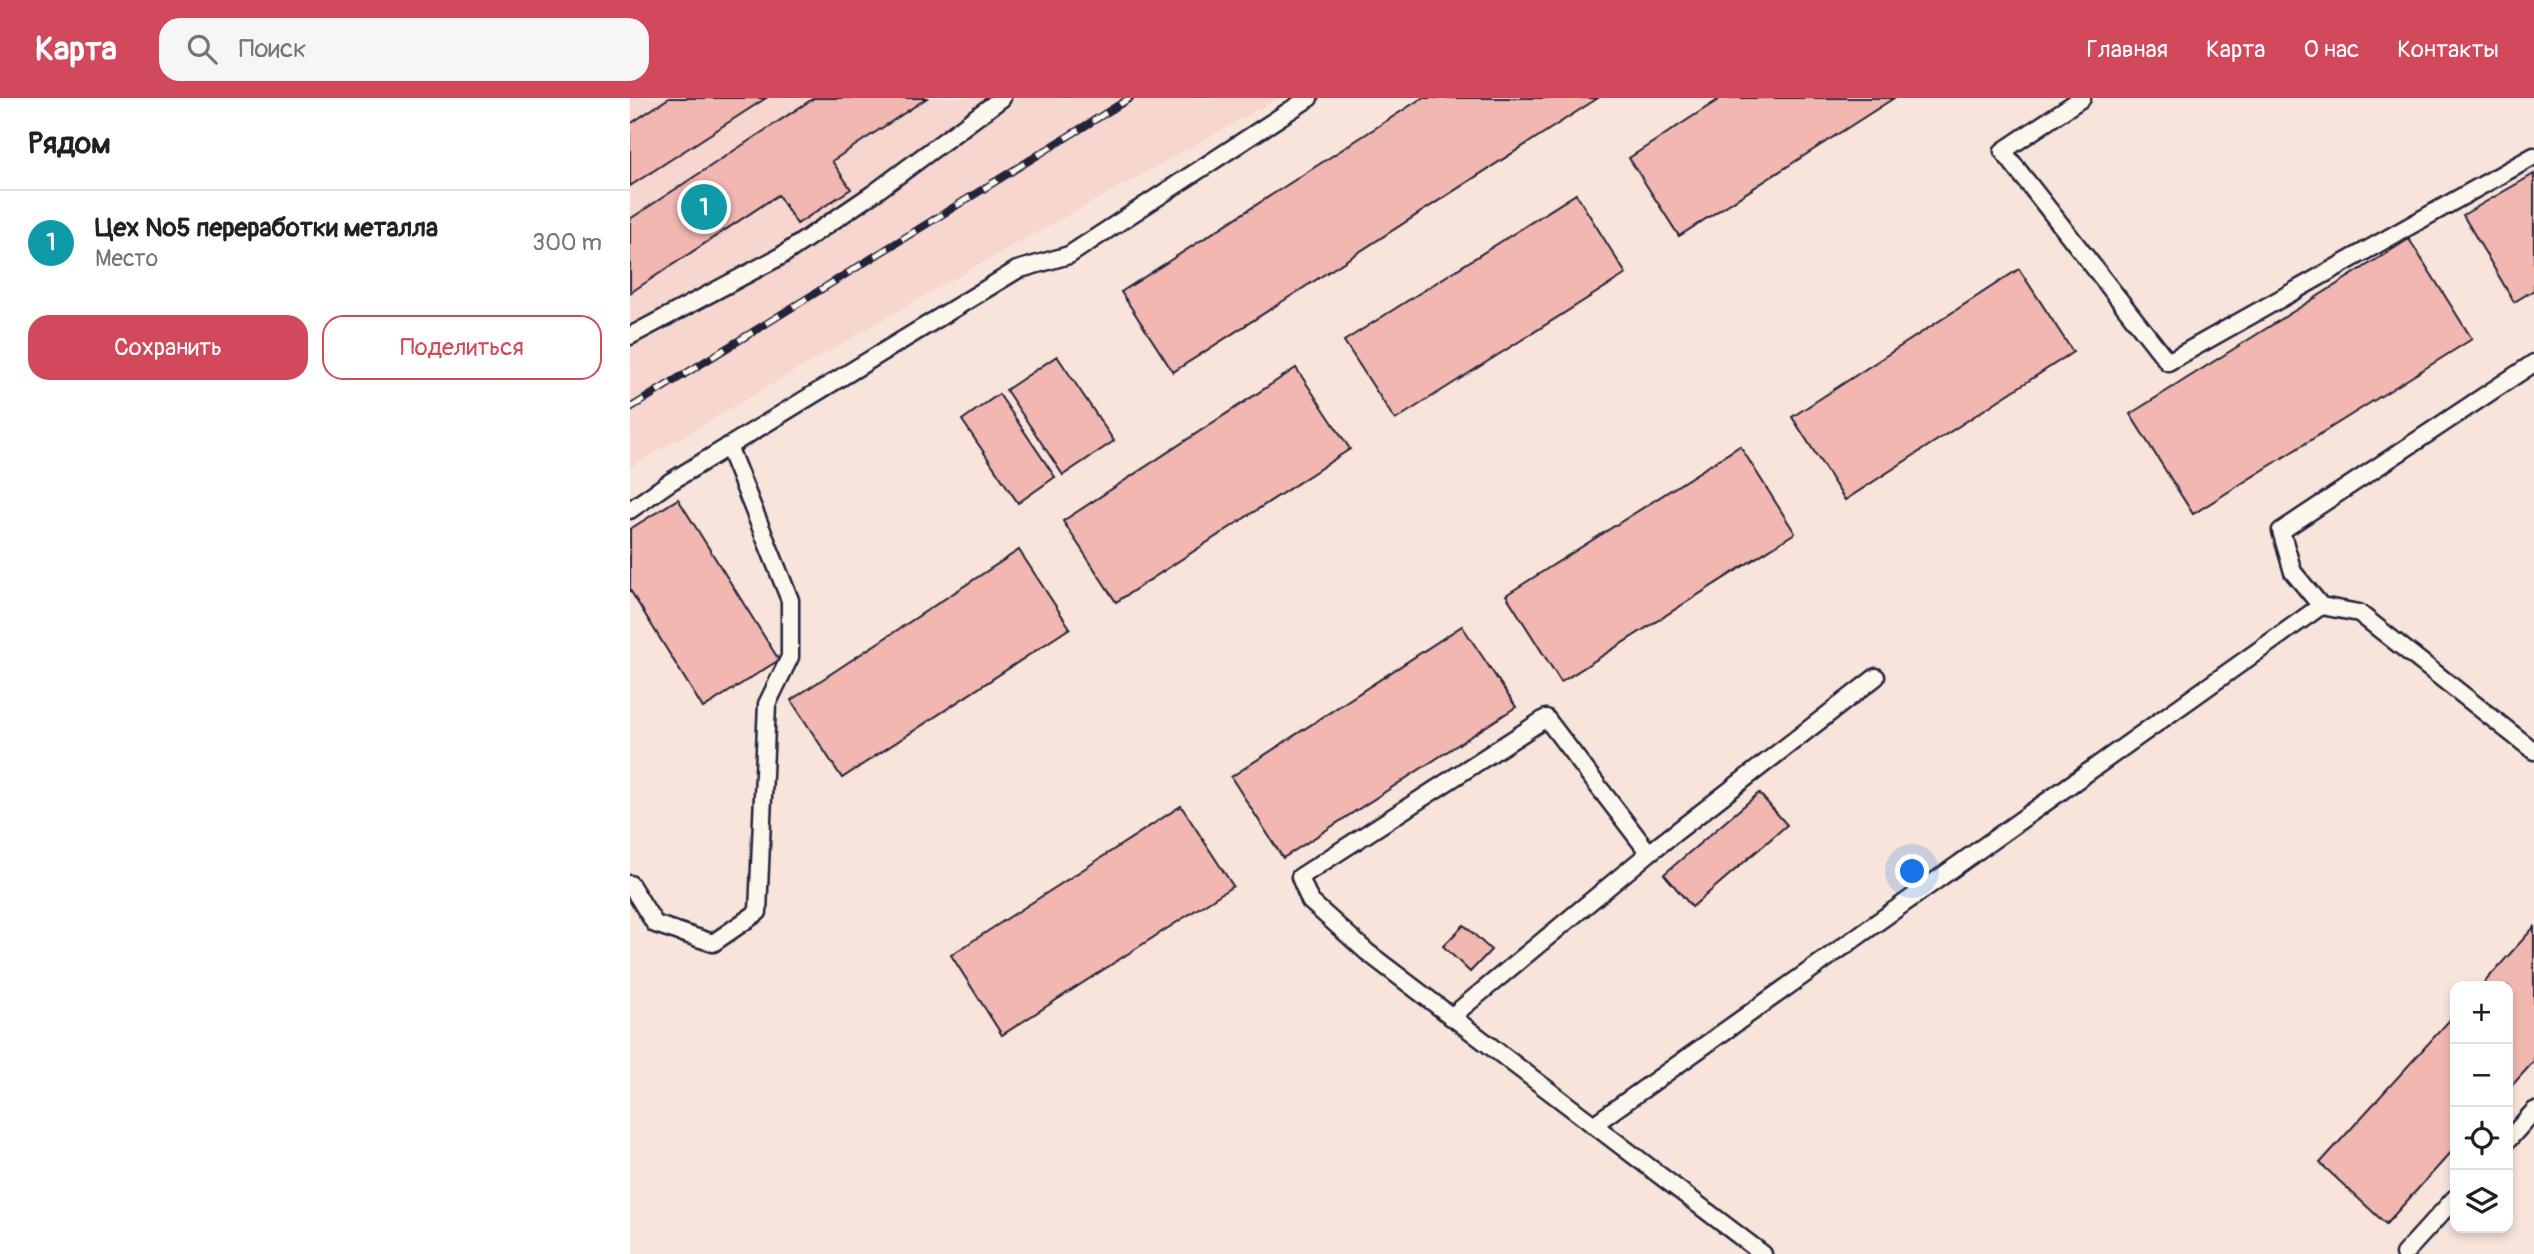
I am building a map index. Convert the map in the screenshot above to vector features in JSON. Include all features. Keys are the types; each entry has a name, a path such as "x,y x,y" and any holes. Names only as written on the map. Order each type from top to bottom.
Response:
{"lane":[{"path":"630,336 780,256 874,193 1002,98"},
{"path":"630,509 728,446 1017,270 1069,255 1309,98"},
{"path":"2082,98 2003,151 2168,362 2534,156"},
{"path":"2534,363 2281,531 2293,572 2321,606 2359,613 2534,751"},
{"path":"630,884 655,924 713,943 758,912 767,704 790,657 790,600 728,446"},
{"path":"1593,1125 2321,606"},
{"path":"1451,1017 1649,853 1876,677"},
{"path":"1649,853 1546,718 1300,877 1310,901 1367,952 1763,1254"},
{"path":"2513,1134 2534,1111"},
{"path":"2404,1254 2450,1203"}],"shaded area":[{"path":"630,98 1279,98 937,288 630,467"}],"building":[{"path":"669,98 766,98 630,186 630,124"},
{"path":"814,98 927,98 832,161 851,189 797,224 778,195 630,293 630,219"},
{"path":"1422,98 1598,98 1173,372 1121,292"},
{"path":"1721,98 1894,98 1679,236 1629,158"},
{"path":"2534,174 2534,290 2514,302 2463,215"},
{"path":"1576,194 1626,274 1395,420 1344,341"},
{"path":"2409,239 2472,339 2193,514 2130,414"},
{"path":"2019,269 2073,352 1845,500 1792,417"},
{"path":"1057,356 1114,441 1063,475 1006,390"},
{"path":"1296,368 1350,449 1116,602 1063,521"},
{"path":"999,394 1055,477 1018,503 962,420"},
{"path":"1740,446 1795,533 1561,682 1506,595"},
{"path":"678,499 779,660 703,708 630,590 630,529"},
{"path":"1019,550 1070,628 842,778 791,700"},
{"path":"1462,626 1516,707 1283,858 1231,777"},
{"path":"1759,793 1787,825 1692,907 1664,874"},
{"path":"1181,806 1233,886 1002,1035 951,955"},
{"path":"1464,925 1491,950 1470,972 1443,946"},
{"path":"2534,927 2534,1061 2513,1084 2513,981 2485,981"},
{"path":"2450,1020 2450,1154 2386,1224 2320,1163"}],"railway":[{"path":"630,408 1130,98"}],"place":[{"name":"Цех №5 переработки металла","path":"704,207"}]}
